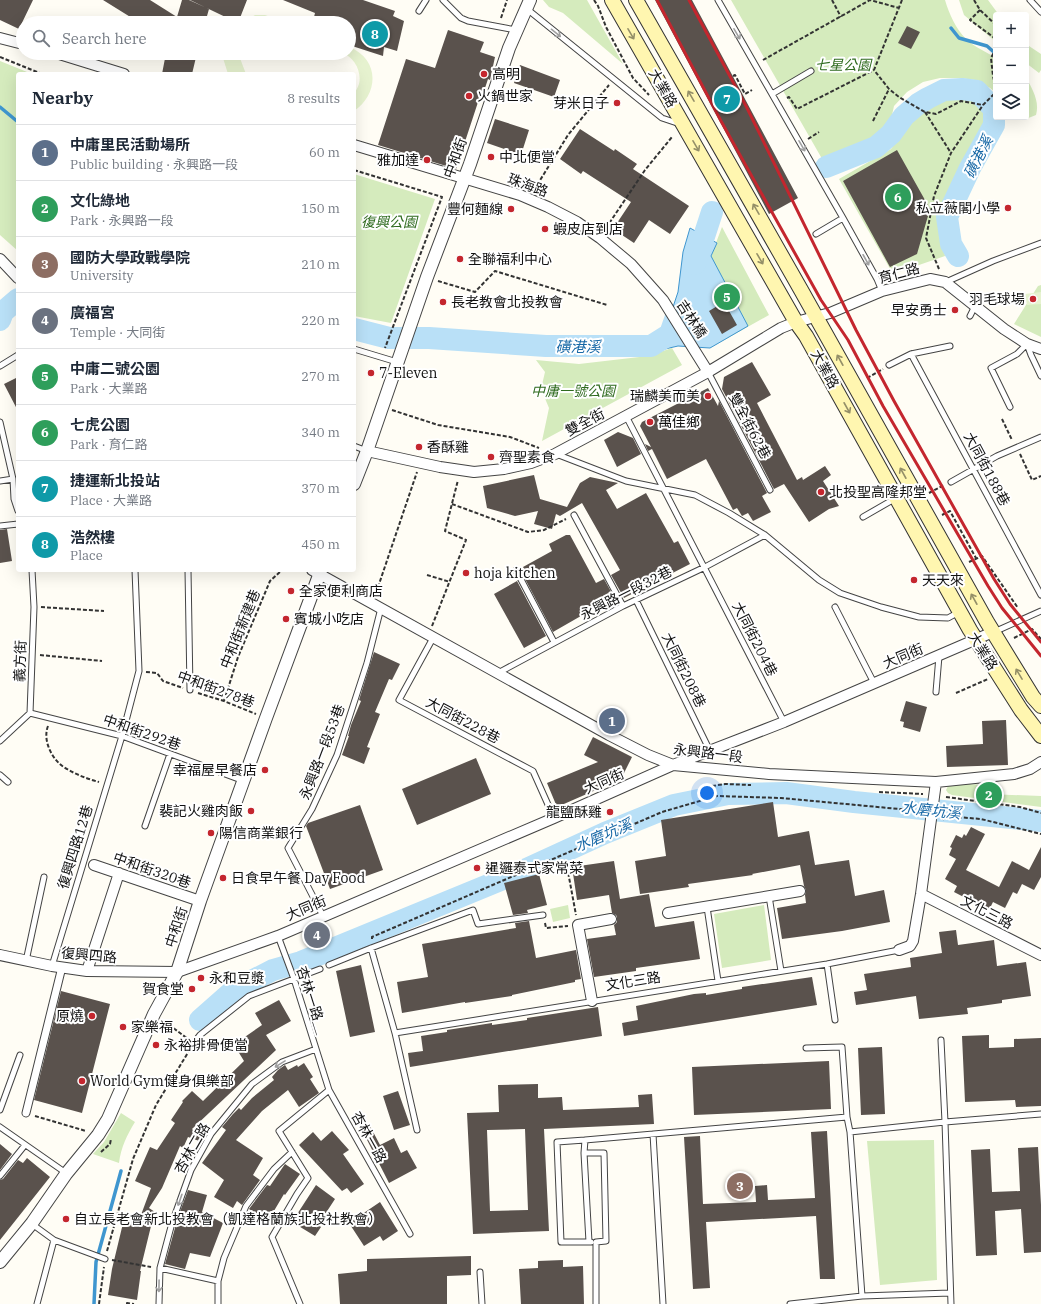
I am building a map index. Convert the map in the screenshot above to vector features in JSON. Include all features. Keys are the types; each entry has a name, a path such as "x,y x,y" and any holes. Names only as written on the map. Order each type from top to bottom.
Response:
{"main road":[{"name":"大業路","path":"612,0 796,322 806,336 976,639 1020,710 1041,736"},
{"name":"大業路","path":"636,0 993,632 1033,698 1041,706"}],"street":[{"name":"中和街","path":"399,358 427,277 464,179 509,48 528,4"},
{"path":"0,38 16,42"},
{"path":"79,60 118,72"},
{"name":"珠海路","path":"356,146 529,199 548,207 577,222 600,238 631,264 663,300"},
{"path":"0,259 16,276"},
{"name":"育仁路","path":"796,322 830,313 882,291 930,279 945,282"},
{"path":"945,282 1004,329 1027,344 1041,349"},
{"name":"吉林橋","path":"663,300 708,372"},
{"name":"雙全街","path":"367,451 474,472 504,469 532,462 555,454 708,372 781,328 796,322"},
{"path":"356,479 399,358"},
{"name":"中和街","path":"0,1262 32,1223 66,1174 98,1135 108,1119 154,1014 177,972 200,901 318,572"},
{"name":"永興路一段","path":"320,572 377,606 648,756 673,765 769,774 935,785 1014,774 1030,769 1041,762"},
{"name":"大同街","path":"177,972 278,936 554,818 673,765 784,722 993,632"},
{"name":"文化三路","path":"898,950 910,946 913,941 931,825 935,785"},
{"name":"中和街320巷","path":"94,864 200,901"},
{"path":"87,971 119,873"},
{"path":"668,913 800,891"},
{"name":"文化三路","path":"921,894 1041,956"},
{"path":"592,1002 578,925 611,919"},
{"name":"復興四路","path":"0,955 52,966 87,971 177,972"},
{"path":"26,1114 62,967"}],"lane":[{"path":"419,11 426,0"},
{"path":"443,0 462,18 468,21 517,31"},
{"path":"718,0 843,218 877,279 882,291"},
{"path":"1030,0 1041,12"},
{"path":"528,4 613,79 662,118 684,126"},
{"path":"772,94 811,71"},
{"path":"816,234 843,218"},
{"path":"945,282 993,261 1041,243"},
{"path":"970,316 975,306"},
{"path":"1010,407 991,368 1017,354 1027,344 1041,376"},
{"path":"889,365 911,354 950,346"},
{"path":"356,349 399,358"},
{"name":"大同街188巷","path":"911,354 974,468 1041,595"},
{"path":"0,366 16,356"},
{"name":"雙全街62巷","path":"708,372 770,490"},
{"name":"大同街204巷","path":"626,416 784,722"},
{"path":"0,422 13,479 14,499 16,505"},
{"path":"951,482 974,468 1041,436"},
{"path":"356,447 367,451"},
{"path":"555,454 626,481 662,487 695,495 729,513 765,536 819,580 840,593 881,607 919,617 948,618 960,611"},
{"path":"0,481 13,479"},
{"path":"863,517 897,498"},
{"path":"574,515 623,606"},
{"path":"0,526 16,524"},
{"name":"永興路一段32巷","path":"498,673 623,606 705,567 765,536"},
{"path":"516,570 554,642"},
{"name":"義方街","path":"30,713 34,607 32,572"},
{"name":"復興四路12巷","path":"52,966 106,784 122,736 139,671 136,572"},
{"path":"188,572 190,690"},
{"name":"大同街208巷","path":"636,600 710,751"},
{"name":"永興路一段53巷","path":"323,916 288,848 312,809 337,755 367,663 377,606"},
{"path":"835,607 874,683"},
{"name":"大同街","path":"993,632 1040,614"},
{"name":"大同街228巷","path":"431,636 398,700 533,771 554,818"},
{"path":"936,692 939,656"},
{"path":"0,741 30,713"},
{"name":"中和街292巷","path":"30,713 122,736 244,781"},
{"path":"145,826 170,754"},
{"path":"0,775 8,782"},
{"path":"26,961 44,877"},
{"path":"769,896 781,971"},
{"path":"707,907 718,981"},
{"path":"329,965 473,910 478,924 543,914"},
{"name":"杏林一路＿","path":"278,936 294,979 316,1049"},
{"path":"371,948 395,1033 417,1130"},
{"name":"文化三路","path":"395,1033 828,964 898,950"},
{"path":"828,964 835,1020"},
{"path":"193,1044 200,1035 249,996 320,969"},
{"path":"941,1040 951,1304"},
{"path":"806,1048 842,1046 862,1296"},
{"name":"杏林一路","path":"316,1049 329,1090 410,1234"},
{"name":"杏林二路","path":"159,1304 160,1268 172,1223 191,1170 211,1134 252,1084 282,1062 316,1049"},
{"path":"0,1110 20,1055"},
{"path":"300,1304 272,1237 308,1178 279,1131 329,1090"},
{"path":"850,1132 1041,1114"},
{"path":"584,1153 604,1153 606,1241 562,1242 557,1142 848,1117"},
{"path":"0,1127 66,1174"},
{"path":"653,1134 663,1304"},
{"path":"584,1140 589,1242"},
{"path":"0,1176 25,1145"},
{"path":"218,1304 218,1280 224,1258 246,1206 274,1169 292,1152"},
{"path":"32,1223 54,1240 105,1259"},
{"path":"37,1304 54,1240"},
{"path":"596,1242 596,1304"},
{"path":"160,1268 218,1280"},
{"path":"480,1272 482,1304"},
{"path":"790,1304 862,1296 950,1293"}],"path":[{"path":"501,28 501,18 507,0"},
{"path":"594,0 598,6 606,27 633,78 652,99"},
{"path":"832,0 841,17"},
{"path":"755,64 870,0 899,8"},
{"path":"788,98 797,109 874,70 902,0"},
{"path":"974,0 980,10 993,22"},
{"path":"980,10 970,20 993,37"},
{"path":"993,54 991,58 993,76"},
{"path":"0,57 37,72"},
{"path":"874,70 889,89 925,112 936,114 961,101 983,105"},
{"path":"733,76 735,75 745,94 752,90"},
{"path":"529,199 568,135 613,79"},
{"path":"873,120 889,89"},
{"path":"945,282 926,238 934,196 951,153 983,105 993,93"},
{"path":"925,112 951,153"},
{"path":"807,139 819,132"},
{"path":"600,238 645,170 672,137"},
{"path":"356,171 442,197 395,325 385,348"},
{"path":"427,277 475,292 496,271 607,306"},
{"path":"867,378 882,370"},
{"path":"382,407 438,425 510,437 555,454"},
{"path":"377,606 421,462"},
{"path":"431,636 466,540 445,531 460,470"},
{"path":"929,494 951,482"},
{"path":"452,504 528,532 544,530 574,515"},
{"path":"941,516 950,511 976,558"},
{"path":"968,563 982,556 1018,608"},
{"name":"中和街新建巷","path":"224,701 238,657 270,581 280,572"},
{"path":"427,575 450,582"},
{"path":"34,607 104,611"},
{"path":"1014,638 1032,629 1041,639"},
{"path":"32,655 102,661"},
{"name":"中和街278巷","path":"139,671 157,673 163,681 224,701 266,718"},
{"path":"956,693 998,675"},
{"path":"52,718 47,731 47,745 54,758 65,769 91,780 106,784"},
{"path":"371,948 372,936 662,812 717,796 781,798 921,811"},
{"path":"946,797 1020,807 1041,813"},
{"path":"931,825 942,826 944,816 982,819 1041,834"},
{"path":"543,914 546,928 578,925 566,861"},
{"path":"99,1304 105,1259 132,1159 156,1105 193,1044 154,1014"},
{"path":"26,1114 98,1135"},
{"path":"105,1259 160,1268"},
{"path":"126,1304 134,1304"}],"green space":[{"path":"543,0 587,0 623,64 563,13 549,7"},
{"name":"七星公園","path":"731,0 945,0 953,21 962,35 973,44 993,56 993,90 975,80 960,78 940,78 923,82 907,92 894,106 890,124 878,138 825,164"},
{"path":"959,0 988,0 997,12 993,12 993,39 964,15"},
{"path":"265,15 268,16 253,16"},
{"path":"1029,46 1041,54 1041,70 1039,73 1029,65"},
{"path":"356,50 366,60 371,68 372,77 372,86 368,96 356,109 356,90 360,79 358,70 352,60 356,60"},
{"path":"224,60 241,60 245,72 227,72"},
{"path":"0,61 27,72 16,72 16,249 0,235"},
{"path":"1029,83 1035,95 1037,105 1036,115 1029,118"},
{"path":"946,96 972,97 989,107 994,123 975,140 938,215 945,256 893,274 839,179 891,149 911,122 927,105"},
{"name":"復興公園","path":"356,175 435,199 391,323 356,316"},
{"path":"722,227 769,315 710,348 711,256"},
{"path":"1041,285 1041,337 1014,324 1038,286"},
{"name":"羽毛球場","path":"1041,292 1041,304 1027,305 1025,294"},
{"name":"中庸一號公園","path":"672,348 682,365 542,441 549,408 541,389 545,372 536,360 579,364 648,356"},
{"path":"949,784 986,785 987,794 1041,796 1041,807 952,795 946,790"},
{"path":"568,905 570,918 553,922 550,909"},
{"path":"764,905 771,960 722,968 714,914"},
{"path":"121,1113 135,1122 125,1141 119,1163 93,1154 104,1142"},
{"path":"934,1140 937,1280 880,1285 867,1141"}],"water":[{"path":"690,228 717,243 711,256 748,326 710,348 678,346 665,349 657,335 666,328 678,292 683,252"}],"building":[{"path":"0,0 33,0 25,16 16,16 16,28 0,20"},
{"path":"103,0 150,0 175,16 129,16"},
{"path":"182,0 189,0 209,9 207,16 177,16"},
{"path":"190,0 247,0 241,16 223,16"},
{"path":"283,0 363,0 395,11 393,16 404,21 397,51 384,47 383,56 356,47 356,16 314,16 315,13"},
{"path":"655,0 692,0 798,198 769,214"},
{"path":"907,26 920,32 911,49 898,43"},
{"path":"448,30 484,42 480,52 495,57 490,80 488,79 483,94 481,93 456,169 378,145 406,59 435,68"},
{"path":"165,60 195,60 192,72 162,72"},
{"path":"520,65 560,80 554,97 514,83"},
{"path":"495,119 529,130 521,155 487,143"},
{"path":"580,129 614,151 615,149 637,164 633,169 689,206 670,234 649,220 634,243 613,229 631,202 583,171 581,174 560,159"},
{"path":"897,150 930,209 917,254 890,267 843,181"},
{"path":"724,302 737,325 722,334 709,311"},
{"path":"752,362 771,395 757,403 797,480 802,477 803,480 825,466 831,475 823,481 839,506 829,509 809,522 784,484 774,489 722,389 724,377"},
{"path":"16,378 16,407 4,384"},
{"path":"708,388 718,406 719,401 767,493 762,496 771,512 753,521 748,513 742,516 737,508 733,510 706,459 667,479 652,449 648,451 645,444 651,447 640,426 642,422"},
{"path":"618,432 633,438 641,454 617,467 604,440"},
{"path":"534,475 540,499 567,507 580,483 590,477 618,483 606,490 617,509 646,493 674,543 678,541 690,564 624,598 611,575 620,570 582,503 560,516 556,514 552,529 534,524 538,511 515,516 487,508 483,486"},
{"path":"7,529 12,561 0,563 0,530"},
{"path":"566,535 570,535 596,583 604,579 614,597 553,632 524,577 528,575 523,567 552,551 549,544"},
{"path":"517,581 546,636 524,648 494,594"},
{"path":"374,652 400,664 392,680 389,679 375,712 380,714 367,747 370,748 364,764 342,755 349,736 351,725 361,701 359,700"},
{"path":"906,701 927,707 920,732 903,727 904,722 900,721"},
{"path":"1006,720 1008,765 947,767 946,746 983,744 982,721"},
{"path":"593,737 632,757 621,779 557,807 547,783 598,762 584,755"},
{"path":"476,758 491,794 417,825 402,789"},
{"path":"773,802 778,837 809,831 815,865 849,860 855,896 884,890 890,922 842,931 782,939 777,908 806,903 806,890 800,865 752,874 753,875 688,884 689,887 640,894 635,861 666,856 661,820"},
{"path":"360,805 383,870 330,889 306,826 308,823"},
{"path":"971,827 985,834 966,870 999,887 1012,861 1029,870 1041,847 1041,877 1034,890 1022,884 1017,894 1013,892 1005,908 993,902 989,910 954,892 957,886 945,879 956,859 949,855 952,848 950,847 956,835 962,838 964,834 966,836"},
{"path":"614,861 620,899 649,894 655,927 694,921 700,959 636,968 636,971 594,977 587,939 616,935 614,925 617,922 617,917 612,913 609,895 577,900 572,867"},
{"path":"539,874 547,905 527,910 528,913 513,915 504,883"},
{"path":"529,921 536,958 576,950 581,979 575,980 575,982 512,996 465,1002 402,1013 397,982 428,977 422,944 516,928 515,923"},
{"path":"956,930 958,945 994,940 997,966 1026,962 1031,996 1002,1000 1002,1003 967,1008 968,1014 919,1019 916,996 856,1005 854,992 867,990 864,974 911,967 910,958 942,953 939,932"},
{"path":"361,965 375,1032 350,1037 336,971"},
{"path":"812,977 817,1005 624,1036 622,1023 638,1020 636,1006 694,994 706,993 706,995 742,989 742,987"},
{"path":"61,991 110,1004 82,1113 34,1100"},
{"path":"279,1000 291,1021 266,1035 276,1050 192,1129 203,1141 202,1142 188,1137 183,1148 180,1146 162,1188 149,1208 158,1214 155,1223 152,1222 140,1271 137,1300 108,1295 112,1269 124,1219 138,1223 151,1188 135,1181 150,1147 157,1150 175,1123 171,1120 183,1102 182,1101 192,1091 203,1101 244,1061 236,1048 239,1041 262,1025 255,1013"},
{"path":"598,1007 602,1036 410,1067 408,1053 423,1051 421,1036 447,1032 447,1030 492,1023 492,1025 527,1020 527,1018"},
{"path":"989,1035 989,1048 1014,1047 1014,1039 1041,1038 1041,1106 1016,1107 1015,1100 965,1102 962,1036"},
{"path":"882,1047 885,1114 861,1115 858,1048"},
{"path":"829,1061 831,1109 694,1115 692,1067"},
{"path":"304,1063 313,1077 310,1079 319,1093 299,1107 288,1090 262,1111 236,1140 263,1158 253,1175 260,1180 242,1205 237,1201 233,1208 214,1197 224,1180 202,1163 226,1130 222,1127 239,1108 241,1110 252,1098 274,1080 272,1077 285,1065 288,1070 297,1065 298,1067"},
{"path":"538,1084 538,1098 562,1097 563,1110 639,1107 638,1095 652,1094 654,1124 544,1129 549,1231 473,1234 467,1113 499,1112 498,1085","holes":["525,1129 528,1210 490,1211 487,1130"]},
{"path":"398,1091 410,1125 394,1130 383,1096"},
{"path":"370,1126 380,1145 394,1138 401,1153 407,1150 417,1168 389,1183 362,1130"},
{"path":"332,1131 349,1150 343,1154 364,1184 351,1193 347,1188 342,1191 299,1145 313,1132 321,1141"},
{"path":"827,1131 835,1279 820,1279 816,1216 706,1222 710,1288 693,1289 684,1137 700,1136 703,1204 756,1202 755,1186 767,1185 768,1200 815,1198 811,1132"},
{"path":"0,1144 12,1154 0,1170"},
{"path":"1038,1147 1041,1205 1041,1252 1024,1253 1021,1209 995,1211 997,1255 976,1256 971,1150 990,1149 992,1192 1020,1191 1018,1148"},
{"path":"27,1158 50,1177 0,1240 0,1180 3,1179 18,1160 23,1163"},
{"path":"285,1164 300,1174 285,1195 284,1194 268,1221 249,1209 267,1185 270,1186"},
{"path":"316,1185 335,1199 318,1225 321,1227 315,1236 292,1222"},
{"path":"188,1190 207,1195 202,1212 223,1223 210,1257 190,1253 185,1269 165,1264 178,1217"},
{"path":"380,1202 398,1231 383,1241 380,1236 364,1246 349,1223"},
{"path":"471,1256 471,1275 447,1276 447,1304 340,1304 338,1274 367,1271 367,1259"},
{"path":"563,1260 563,1267 583,1266 584,1304 521,1304 519,1269 538,1268 538,1261"}],"waterway":[{"path":"951,28 959,38 987,46 993,51"},
{"name":"磺港溪","path":"826,167 876,147 891,134 904,116 928,98 944,90 962,89 977,91 994,109 994,125 970,168 947,217 951,244 958,256"},
{"path":"0,107 16,120"},
{"name":"磺港溪","path":"695,264 712,212"},
{"path":"0,320 3,312 16,301"},
{"name":"磺港溪","path":"356,330 389,338 429,338 546,346 651,346 670,334 676,317"},
{"name":"水磨坑溪","path":"200,1020 234,990 273,970 301,962 520,872 605,833 674,805 728,794 786,793 854,802 1041,821"},
{"name":"水磨坑溪","path":"94,1304 96,1262 121,1171"}],"railway":[{"path":"657,0 721,121 821,300 848,340 883,406 988,586 1002,608 1041,656"},
{"path":"689,0 747,108 856,330 894,401 994,579 1010,604 1041,642"}],"place":[{"name":"浩然樓","path":"375,34"},
{"name":"高明","path":"484,74"},
{"name":"火鍋世家","path":"469,96"},
{"name":"捷運新北投站","path":"727,99"},
{"name":"芽米日子","path":"617,103"},
{"name":"中北便當","path":"491,157"},
{"name":"雅加達","path":"427,160"},
{"name":"七虎公園","path":"898,197"},
{"name":"私立薇閣小學","path":"1008,208"},
{"name":"豐何麵線","path":"511,209"},
{"name":"蝦皮店到店","path":"545,229"},
{"name":"全聯福利中心","path":"460,259"},
{"name":"中庸二號公園","path":"727,297"},
{"name":"羽毛球場","path":"1033,299"},
{"name":"長老教會北投教會","path":"443,302"},
{"name":"早安勇士","path":"955,310"},
{"name":"7-Eleven","path":"371,373"},
{"name":"瑞麟美而美","path":"708,396"},
{"name":"萬佳鄉","path":"650,422"},
{"name":"香酥雞","path":"419,447"},
{"name":"齊聖素食","path":"491,457"},
{"name":"北投聖高隆邦堂","path":"821,492"},
{"name":"hoja kitchen","path":"466,573"},
{"name":"天天來","path":"914,580"},
{"name":"全家便利商店","path":"291,591"},
{"name":"賓城小吃店","path":"286,619"},
{"name":"中庸里民活動場所","path":"612,721"},
{"name":"幸福屋早餐店","path":"265,770"},
{"name":"文化綠地","path":"989,795"},
{"name":"裴記火雞肉飯","path":"251,811"},
{"name":"龍鹽酥雞","path":"610,812"},
{"name":"陽信商業銀行","path":"211,833"},
{"name":"暹邏泰式家常菜","path":"477,868"},
{"name":"日食早午餐 Day Food","path":"223,878"},
{"name":"廣福宮","path":"317,935"},
{"name":"永和豆漿","path":"201,978"},
{"name":"賀食堂","path":"192,989"},
{"name":"原燒","path":"92,1016"},
{"name":"家樂福","path":"123,1027"},
{"name":"永裕排骨便當","path":"156,1045"},
{"name":"World Gym健身俱樂部","path":"82,1081"},
{"name":"國防大學政戰學院","path":"740,1186"},
{"name":"自立長老會新北投教會（凱達格蘭族北投社教會）","path":"66,1219"}]}
